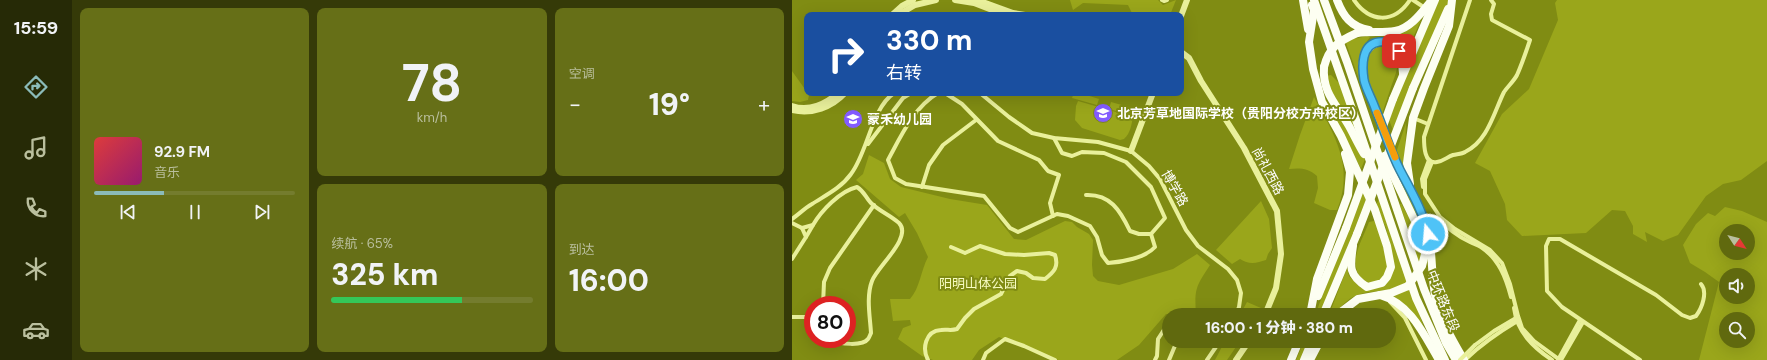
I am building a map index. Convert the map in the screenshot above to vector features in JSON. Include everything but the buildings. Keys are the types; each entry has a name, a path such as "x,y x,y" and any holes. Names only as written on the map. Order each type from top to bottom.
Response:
{"highway":[{"path":"1303,0 1307,16 1313,69 1322,102 1341,136 1375,210 1387,246 1391,267 1387,277 1382,283 1367,287 1355,279 1352,272 1351,262 1353,246"},
{"path":"1310,0 1314,10 1310,42"},
{"name":"中环路东段","path":"1314,0 1416,298 1445,360"},
{"name":"中环路东段","path":"1324,0 1338,35 1424,289 1446,343 1456,360"},
{"path":"1332,0 1338,35"},
{"path":"1337,0 1345,17 1352,23 1362,29 1379,32"},
{"path":"1373,170 1349,125 1329,96 1323,79 1324,67 1329,53 1342,40 1357,33 1396,31 1406,27 1417,18 1433,0"},
{"path":"1313,308 1346,228 1393,99 1433,0"},
{"path":"1411,189 1407,162 1413,118 1449,26 1452,0"},
{"path":"1326,308 1353,246 1413,88 1452,0"},
{"path":"1403,73 1399,51 1394,46 1388,42 1378,42 1370,46 1362,62 1364,80 1400,169 1411,189 1426,223 1431,245 1436,300 1453,343 1464,360"},
{"path":"1346,308 1358,299 1382,296 1408,286 1422,266 1424,254 1423,238 1398,188 1358,94"},
{"path":"1312,308 1318,279 1348,195 1350,172 1341,136"},
{"path":"1382,296 1397,302 1406,310 1439,360"},
{"path":"1291,360 1296,348"},
{"path":"1304,360 1309,348"},
{"path":"1310,360 1316,348"}],"street":[{"path":"895,12 902,6 913,0"},
{"path":"903,12 915,4 936,0"},
{"path":"955,0 974,4 997,12"},
{"path":"976,0 1010,12"},
{"path":"1162,0 1164,2 1167,0"},
{"path":"1182,12 1187,0"},
{"path":"1354,0 1369,14 1384,18 1396,15 1411,0 1425,8"},
{"path":"1431,161 1424,150 1424,136 1470,0"},
{"path":"1431,161 1444,161 1453,155 1465,153 1474,147 1491,124 1505,91 1517,74 1530,40 1492,20 1491,14 1494,4 1491,0"},
{"name":"尚礼西路","path":"1184,54 1189,58 1244,148 1277,211 1281,254 1276,288 1268,308"},
{"path":"792,106 796,108 818,106 829,101 835,96"},
{"path":"792,110 798,112 829,107 842,96"},
{"path":"792,218 811,204 834,191 851,175 864,149 880,110 892,96"},
{"path":"864,149 907,96"},
{"path":"933,96 918,110 888,160 895,178 906,184 984,196 1010,228 1018,232 1057,214 1068,216 1090,226 1097,237 1102,255 1108,262 1118,262 1150,252 1155,247 1151,234"},
{"path":"950,96 962,104 998,141 1039,160 1048,171 1059,175 1050,202 1053,216"},
{"name":"博学路","path":"984,96 1009,117 1032,133 1054,138 1098,142 1131,151 1149,166 1160,179 1186,230 1198,246 1228,268 1237,280 1241,293 1239,308"},
{"path":"1131,151 1152,96"},
{"path":"1413,118 1428,124"},
{"path":"922,187 929,165 944,145 976,120"},
{"path":"1054,138 1062,153 1072,156 1082,152 1104,153 1126,162 1151,187 1165,218 1151,234 1139,234 1130,231 1123,216 1110,201 1098,194 1086,194"},
{"path":"1431,161 1425,179 1426,194 1440,217 1455,229 1490,250 1502,263 1510,284 1517,319 1530,343 1552,360"},
{"path":"792,259 827,205 850,188 857,187 864,192 874,205 899,224 903,229 902,235 872,278 869,288 870,333 868,340 863,343 856,343"},
{"path":"824,296 824,282 830,268 874,205"},
{"path":"792,223 802,228 813,226"},
{"path":"802,228 806,237"},
{"path":"1640,360 1562,307 1547,291 1546,246 1549,240 1560,239 1605,264 1656,295 1682,315 1690,318 1696,316 1702,303 1704,291 1700,284"},
{"path":"928,360 924,344 929,335 939,330 951,331 957,329 974,309 1001,294 1010,276 1018,271 1026,273 1033,278 1045,279 1053,274 1056,267 1055,255 1049,253 1024,255 1005,254 980,246 965,253 951,247"},
{"path":"1382,296 1405,318 1426,360"},
{"path":"792,317 804,317"},
{"path":"1460,360 1494,331 1517,319"},
{"path":"1517,319 1522,328 1534,341 1559,360 1581,321"},
{"path":"1155,360 1157,356 1158,339 1162,333"},
{"path":"983,360 986,353 1006,339 1055,360"},
{"path":"1464,360 1476,347"},
{"path":"1169,360 1174,348"},
{"path":"1207,360 1215,348"},
{"path":"1236,360 1244,348"}],"green space":[{"path":"1070,0 1158,0 1163,5 1176,0 1171,12 1132,12 1128,5 1083,3 1073,10"},
{"path":"1439,0 1450,0 1423,56 1393,130 1389,120 1403,83"},
{"path":"1557,0 1767,0 1767,161 1741,180 1723,184 1706,196 1678,235 1663,241 1645,232 1647,242 1633,234 1633,226 1625,211 1612,210 1586,233 1522,236 1507,220 1505,204 1490,171 1475,163 1502,114 1529,89 1558,20 1555,3"},
{"path":"1421,20 1404,58 1384,38 1386,35 1410,28"},
{"path":"1367,36 1370,37 1362,48 1361,62 1368,99 1364,93 1346,43 1349,40"},
{"path":"1379,45 1388,47 1393,51 1397,55 1398,61 1396,73 1382,114 1380,114 1371,91 1365,60 1371,49"},
{"path":"792,71 804,88 804,96 809,96 808,100 800,102 792,101"},
{"path":"1331,75 1342,86 1358,134 1330,95 1326,76"},
{"path":"1073,96 1090,96 1099,99 1097,105 1072,98"},
{"path":"1314,97 1335,138 1343,165 1344,179 1342,194 1337,210 1330,210 1314,203 1318,188 1317,176 1304,169 1289,169"},
{"path":"1324,98 1350,132 1365,159 1361,169"},
{"path":"1078,101 1133,117 1128,134 1124,139 1120,140 1082,128 1075,120"},
{"path":"1111,102 1136,109 1133,116 1109,109"},
{"path":"1406,123 1405,159 1406,176 1396,153"},
{"name":"阳明山体公园","path":"869,155 884,163 890,179 901,187 950,199 987,205 1014,239 1026,240 1065,221 1072,222 1077,227 1089,234 1093,240 1093,276 1098,281 1119,285 1173,269 1197,254 1210,265 1197,287 1196,308 1162,308 1162,319 1139,345 1117,360 1058,360 999,337 979,350 972,360 933,360 922,356 898,339 903,328 911,325 910,320 893,321 890,299 910,299 916,290 928,257 917,233 905,213 899,217 856,180 863,174"},
{"path":"1393,162 1422,223 1423,230 1391,167"},
{"path":"1363,191 1367,197 1325,305 1324,308 1318,308"},
{"path":"1379,199 1408,281 1389,290 1357,295 1347,301 1340,308 1332,308 1347,268 1349,276 1361,288 1390,278 1390,246 1386,228 1376,205"},
{"path":"1261,201 1269,219 1272,248 1266,260 1253,263 1240,259 1232,264 1216,250"},
{"path":"1401,203 1421,240 1423,251 1419,264 1400,205"},
{"path":"1725,207 1742,211 1767,222 1767,360 1699,360 1719,282 1690,263 1683,245 1696,224 1708,213 1715,216"},
{"path":"1374,221 1377,225 1384,247 1387,267 1385,275 1381,280 1375,283 1369,283 1359,275 1356,267 1356,257 1369,222"},
{"path":"1410,287 1423,325 1409,308 1392,295"},
{"path":"1247,302 1261,308 1244,308"},
{"path":"1221,348 1235,348 1227,360 1215,360"},
{"path":"1301,348 1306,348 1301,360 1296,360"}],"slow traffic":[{"path":"1377,113 1395,157"}],"place":[{"name":"北京芳草地国际学校（贵阳分校方舟校区）","path":"1103,113"},
{"name":"蒙禾幼儿园","path":"853,119"}],"route":[{"path":"1399,51 1388,42 1378,42 1370,46 1362,62 1364,80 1400,169 1411,189 1426,223 1428,234"}]}
